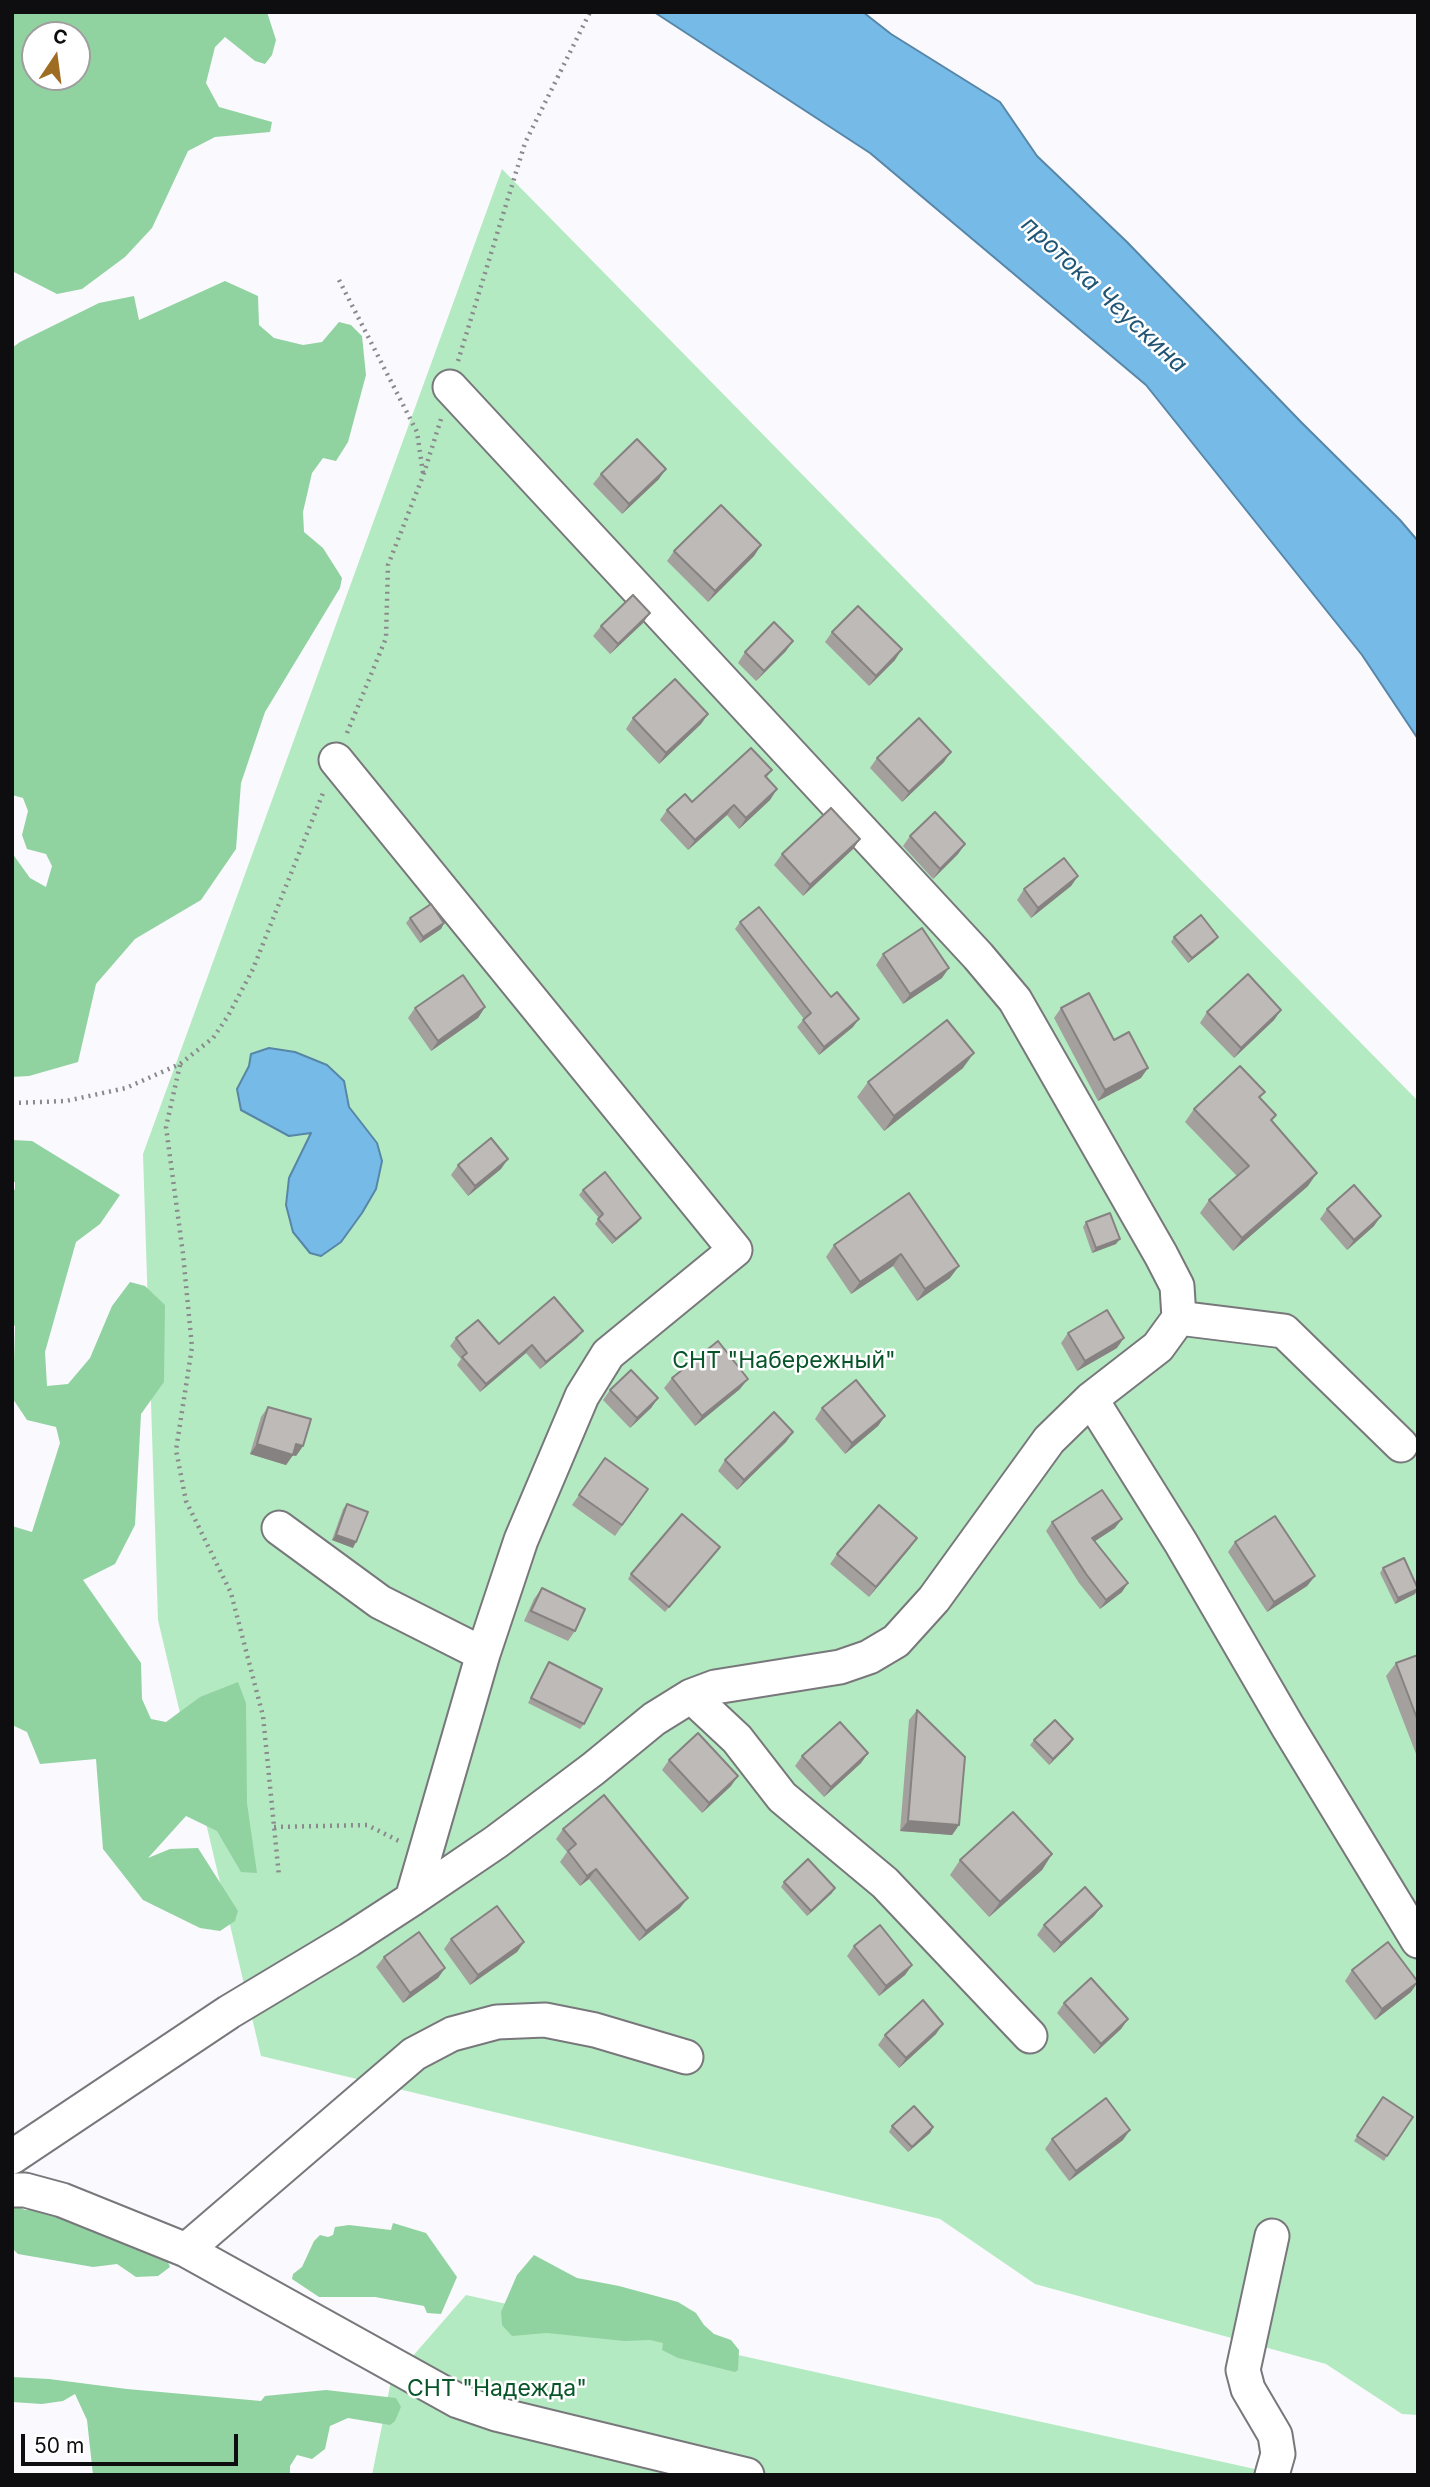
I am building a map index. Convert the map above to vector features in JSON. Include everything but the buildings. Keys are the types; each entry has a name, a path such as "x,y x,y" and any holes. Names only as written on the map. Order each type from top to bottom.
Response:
{"street":[{"path":"12,2157 229,2011 412,1899 507,1834 654,1720 691,1696 715,1687 840,1667 869,1657 896,1641 934,1599 1049,1440 1091,1399 1158,1347 1179,1318 1177,1286 1015,1000 978,956 450,387"},
{"path":"336,760 735,1250 608,1354 582,1396 521,1540 484,1654 412,1899"},
{"path":"1179,1318 1284,1331 1401,1445"},
{"path":"1091,1399 1181,1543 1288,1727 1418,1941"},
{"path":"278,1528 380,1602 484,1654"},
{"path":"691,1696 737,1739 782,1797 885,1883 1030,2036"},
{"path":"186,2250 414,2054 452,2034 498,2022 545,2020 595,2030 686,2057"},
{"path":"12,2190 25,2190 62,2200 186,2250 458,2401 496,2414 747,2475"},
{"path":"1272,2236 1243,2370 1248,2389 1275,2435 1278,2454 1272,2475"}],"path":[{"path":"12,1103 66,1101 126,1088 180,1065 213,1038 253,969 386,638 388,565 423,476 525,143 590,12"},
{"path":"339,280 417,432 423,476"},
{"path":"180,1065 166,1127 192,1347 176,1450 186,1501 231,1593 263,1716 279,1876"},
{"path":"274,1827 367,1825 425,1854"}],"green space":[{"path":"12,12 267,12 276,40 272,55 265,64 255,61 225,37 215,47 206,83 219,107 272,122 270,132 215,137 188,151 152,228 125,257 82,289 57,294 12,271"},
{"name":"СНТ \"Набережный\"","path":"502,169 1418,1101 1418,2415 1402,2414 1326,2364 1035,2284 940,2219 261,2056 158,1620 143,1154"},
{"path":"225,281 258,296 259,325 274,338 303,345 322,342 339,322 351,325 362,336 366,375 348,442 336,461 323,458 312,473 303,512 304,532 323,548 342,578 340,588 265,712 241,783 236,849 201,900 135,939 96,984 78,1062 29,1076 12,1077 12,853 30,878 46,887 52,866 46,854 27,849 22,835 28,811 23,798 12,795 12,348 99,303 134,296 139,320"},
{"path":"12,1140 32,1141 120,1195 100,1224 76,1242 45,1352 47,1386 68,1384 90,1358 112,1306 130,1282 145,1286 165,1305 164,1382 141,1414 135,1525 115,1564 83,1580 141,1663 142,1699 151,1719 166,1722 200,1697 238,1682 246,1703 247,1803 257,1873 241,1872 217,1831 186,1816 148,1858 170,1849 198,1848 238,1911 235,1921 220,1931 200,1928 143,1900 103,1849 96,1759 40,1764 27,1732 12,1725 12,1526 32,1532 60,1443 56,1427 27,1420 13,1399 15,1326 12,1324 12,1193 15,1182 12,1182"},
{"path":"12,2203 25,2210 50,2209 162,2248 170,2267 158,2276 136,2277 117,2264 93,2267 18,2254 12,2248"},
{"path":"393,2223 426,2233 457,2277 441,2314 427,2313 424,2306 375,2297 319,2297 292,2279 320,2235 328,2237 333,2235 335,2227 349,2225 391,2230"},
{"path":"534,2255 577,2278 678,2302 696,2313 714,2334 731,2340 739,2350 738,2370 735,2372 678,2358 662,2350 663,2343 650,2340 624,2341 547,2333 512,2336 502,2325 501,2312 517,2275"},
{"name":"СНТ \"Надежда\"","path":"466,2295 1282,2475 372,2475 391,2381"},
{"path":"12,2377 261,2401 265,2396 326,2390 396,2398 401,2407 395,2421 390,2425 348,2418 330,2426 325,2449 312,2459 297,2455 290,2466 290,2475 93,2475 87,2420 75,2394 63,2401 42,2404 12,2402"}],"water":[{"name":"протока Чеускина","path":"654,12 863,12 891,34 1000,102 1037,156 1127,242 1418,541 1418,739 1362,655 1146,385 870,153"},
{"path":"269,1048 295,1052 327,1065 344,1081 349,1107 377,1143 382,1161 376,1189 362,1213 341,1242 321,1256 310,1253 293,1232 286,1205 289,1178 311,1133 289,1136 241,1110 237,1089 249,1066 251,1054"}]}
